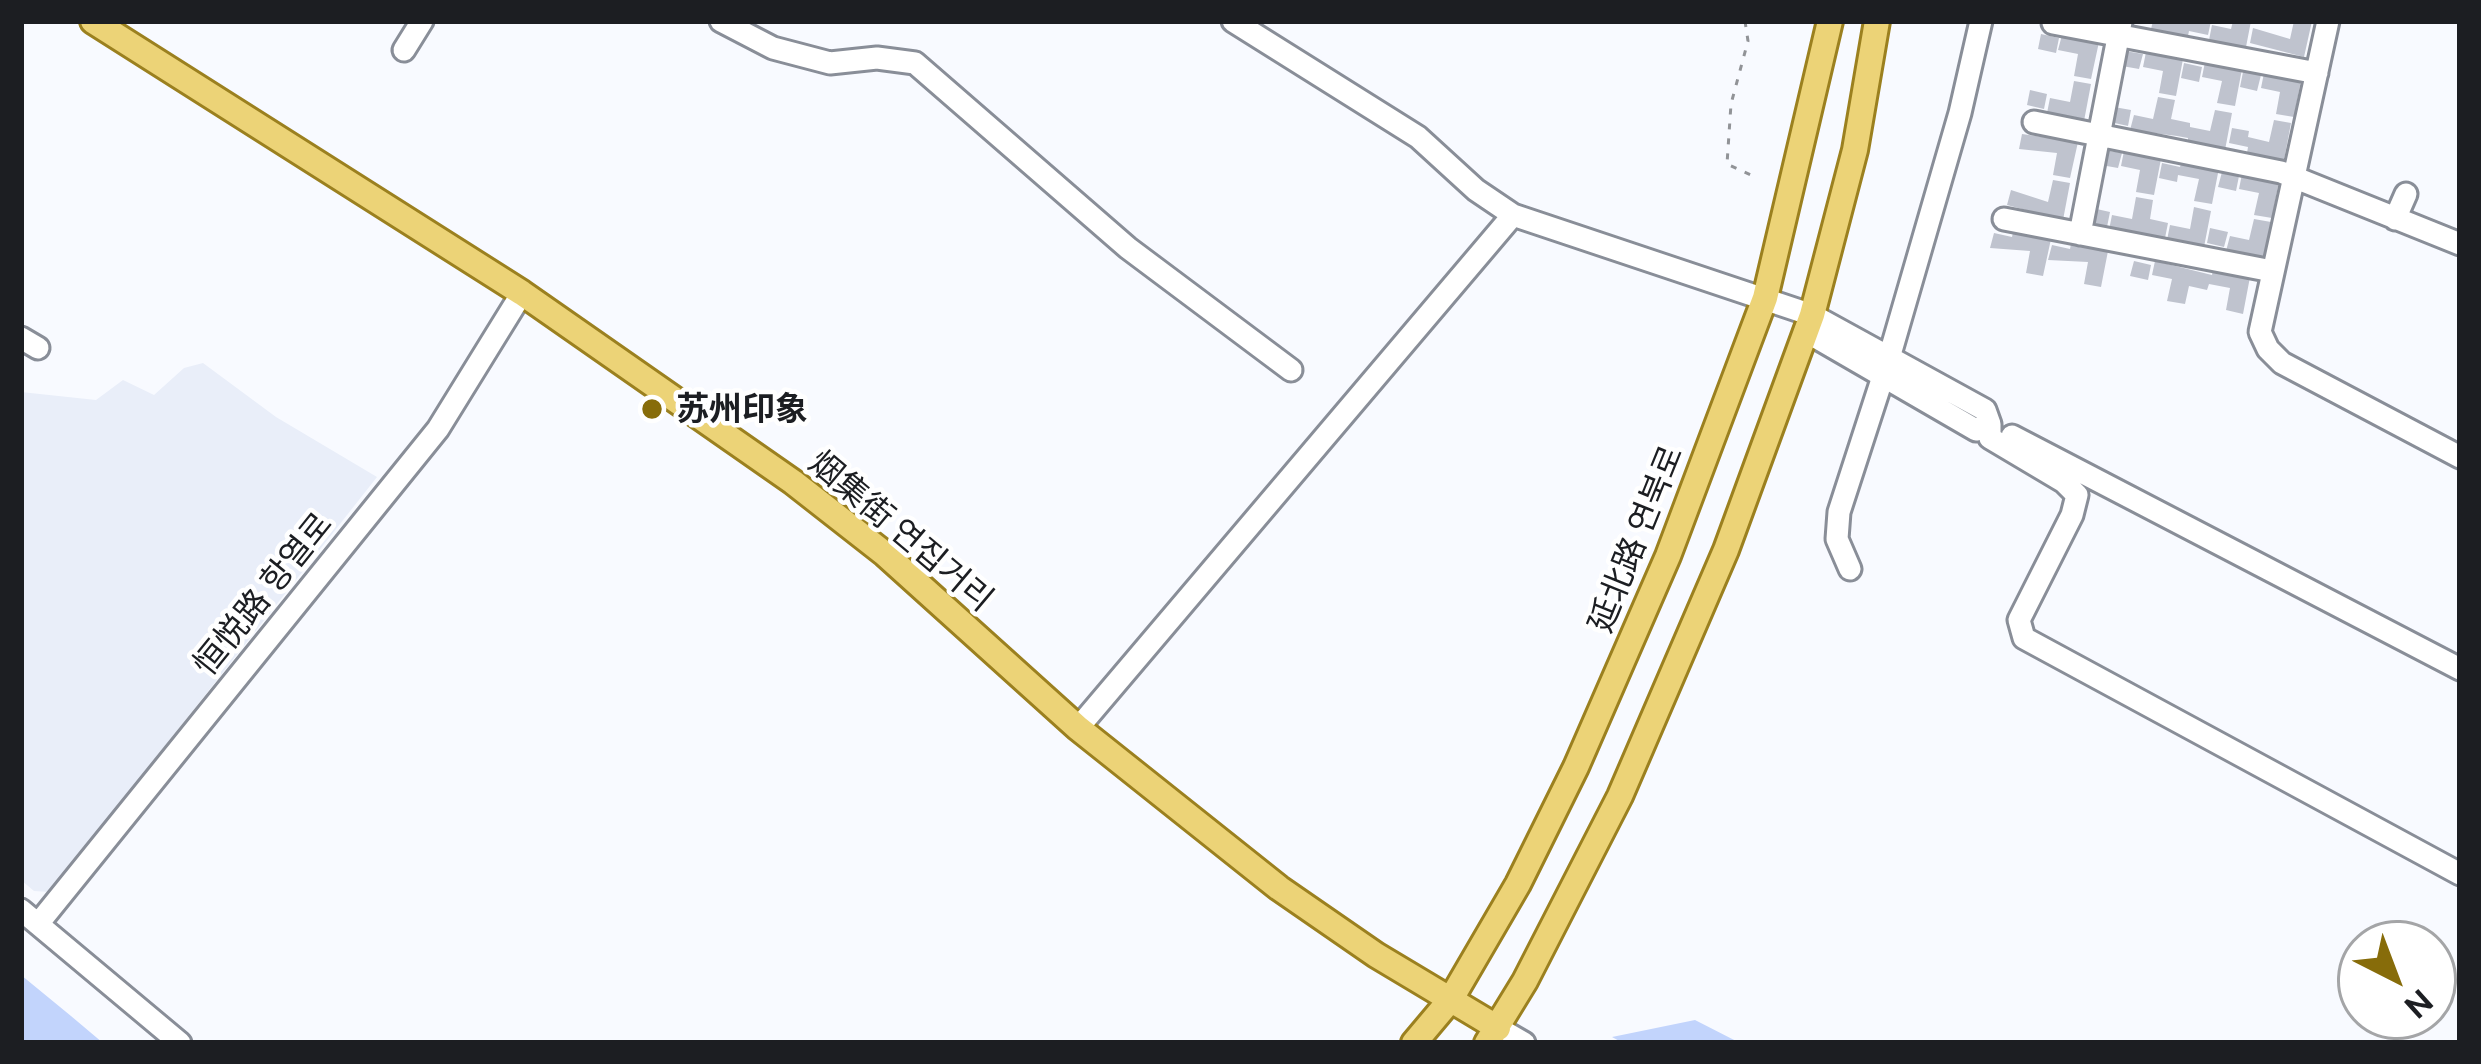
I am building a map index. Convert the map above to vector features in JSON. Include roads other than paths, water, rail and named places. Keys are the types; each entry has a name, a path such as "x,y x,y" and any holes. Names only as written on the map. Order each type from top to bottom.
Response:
{"main road":[{"name":"烟集街 연집거리","path":"93,21 522,293 793,482 885,554 1078,728 1279,888 1376,956 1451,999 1493,1036"},
{"name":"延北路 연북로","path":"1414,1043 1451,999 1503,912 1589,737 1668,556 1766,298 1829,21"},
{"path":"1493,1036 1590,856 1691,637 1809,323 1855,150 1877,21"}],"street":[{"path":"404,50 422,21"},
{"path":"721,21 773,47 830,63 877,58 915,63 1128,248 1291,370"},
{"path":"1233,21 1418,137 1475,190 1513,215 1766,298 1886,367 1976,430 1990,424"},
{"path":"1850,569 1836,528 1960,113 1982,21"},
{"path":"2328,21 2296,179 2259,322 2263,342 2276,357 2460,457"},
{"path":"2053,23 2120,28 2318,73"},
{"path":"2080,233 2120,28"},
{"path":"2034,122 2281,172 2460,244"},
{"path":"2396,219 2406,194"},
{"path":"1078,728 1513,215"},
{"path":"2003,219 2272,271"},
{"name":"恒悦路 항열로","path":"29,917 439,429 522,293"},
{"path":"1990,424 2460,669"},
{"path":"1990,424 1990,438 2064,482 2077,495 2072,515 2019,620 2024,638 2460,874"},
{"path":"29,917 180,1043"},
{"name":"烟集街 연집거리","path":"1493,1036 1523,1043"}],"place":[{"name":"苏州印象","path":"652,409"}]}
